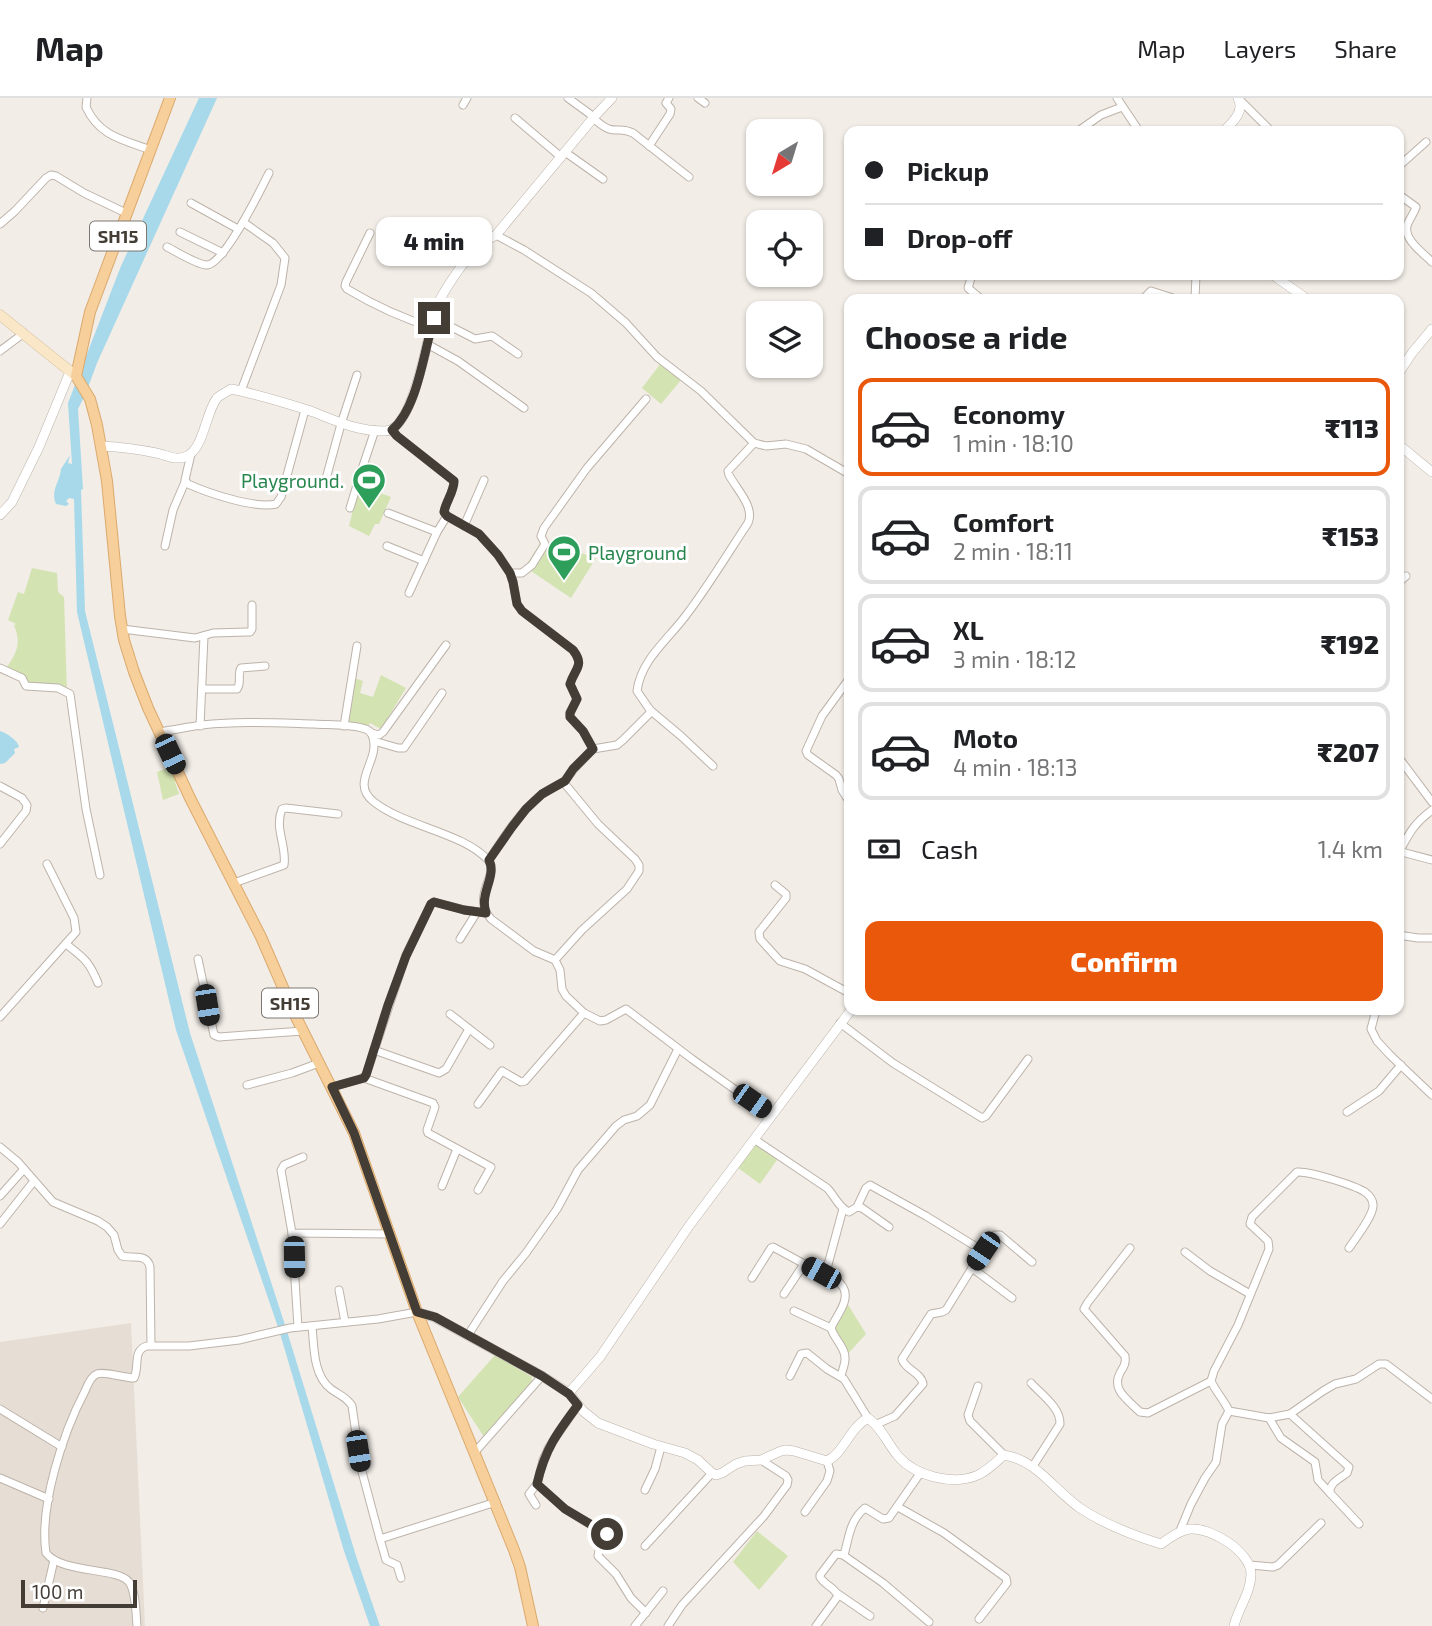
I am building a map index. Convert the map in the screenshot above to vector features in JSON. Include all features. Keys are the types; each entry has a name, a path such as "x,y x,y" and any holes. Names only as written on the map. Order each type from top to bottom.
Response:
{"main road":[{"name":"SH15","path":"170,98 90,312 73,374 90,399 101,446 122,629 134,673 159,732 354,1133 417,1312 520,1567 533,1626"},
{"path":"0,315 73,374"}],"street":[{"path":"87,98 86,107 100,129 151,150"},
{"path":"568,98 612,130 625,129 633,133 690,177"},
{"path":"101,446 186,457 200,442 210,410 218,397 231,389 271,398 351,427 392,430 407,411 414,392 437,306 463,264 482,243 496,235 593,117 612,98"},
{"path":"649,146 670,114 671,110 666,103 669,98"},
{"path":"1116,98 1135,126"},
{"path":"1228,126 1241,110 1239,100"},
{"path":"1239,100 1266,126"},
{"path":"1085,126 1101,115 1122,107"},
{"path":"514,118 603,179"},
{"path":"1404,162 1426,142"},
{"path":"167,247 208,266 214,264 240,226 269,173"},
{"path":"0,224 51,176 56,176 126,213"},
{"path":"1404,198 1416,207 1407,225 1408,235 1431,260"},
{"path":"191,203 273,243 285,258 283,280 241,391"},
{"path":"180,232 223,253"},
{"path":"370,233 345,282 347,289 408,320 432,322 475,339 492,336 517,354"},
{"path":"496,235 591,293 626,323 657,357 701,391 754,443 766,446 786,444 806,449 844,471"},
{"path":"971,280 968,289 974,294"},
{"path":"1280,280 1300,294"},
{"path":"1404,365 1432,329"},
{"path":"0,351 24,333"},
{"path":"427,344 458,361 524,408"},
{"path":"0,515 12,502 73,374"},
{"path":"324,486 357,375"},
{"path":"510,573 522,573 532,565 545,544 541,536 544,528 587,468 646,399"},
{"path":"185,481 191,486 241,502 262,506 276,504 281,497 305,410"},
{"path":"350,508 375,430"},
{"path":"392,430 454,481 444,512 485,540 510,573 517,604 522,611 573,650 579,658 570,684 577,699 570,717 583,731 593,749"},
{"path":"713,766 650,710 637,691 650,658 685,617 748,523 750,509 728,471 754,443"},
{"path":"1404,449 1432,472"},
{"path":"165,546 191,454"},
{"path":"464,526 484,480"},
{"path":"388,513 437,532"},
{"path":"409,593 447,516"},
{"path":"387,546 424,561"},
{"path":"122,629 195,638 213,633 250,632 252,605"},
{"path":"200,726 204,636"},
{"path":"373,737 382,734 446,645"},
{"path":"344,726 358,646"},
{"path":"202,689 237,689 242,668 265,666"},
{"path":"0,668 22,678 26,686 58,688 70,694 86,809 100,875"},
{"path":"844,685 827,706 806,751 836,775 844,793"},
{"path":"159,732 200,726 273,723 344,726 364,728 373,737 404,748 442,693"},
{"path":"489,860 526,809 542,794 565,781 593,749 617,745 624,740 647,717 650,710"},
{"path":"373,737 373,757 364,775 367,795 395,816 466,844 489,860 492,871 483,897 486,913 534,951 555,960 566,996 584,1013 600,1021 626,1009 772,1115"},
{"path":"1404,765 1432,802"},
{"path":"555,960 582,930 627,889 639,871 635,859 598,824 565,781"},
{"path":"0,786 22,798 27,805 26,811 0,844"},
{"path":"234,883 284,865 285,856 279,829 282,809 338,814"},
{"path":"1405,840 1418,820 1432,810"},
{"path":"1404,853 1432,860"},
{"path":"0,1017 76,932 76,924 47,864"},
{"path":"775,885 786,894 786,898 759,932 760,939 780,961 805,969 844,990"},
{"path":"364,1078 406,956 431,904 434,902 486,913"},
{"path":"460,939 477,912"},
{"path":"1404,936 1432,938"},
{"path":"66,944 86,959 98,983"},
{"path":"198,959 214,1035 219,1037 303,1031"},
{"path":"478,1104 502,1071 521,1082 525,1080 584,1013"},
{"path":"450,1014 490,1045"},
{"path":"569,1394 600,1357 674,1247 847,1015"},
{"path":"1375,1015 1371,1029 1377,1041 1432,1095"},
{"path":"840,1023 884,1057 982,1118 1028,1059"},
{"path":"374,1050 439,1073 446,1069 470,1029"},
{"path":"468,1335 503,1281 557,1209 572,1179 586,1160 616,1126 650,1105 678,1049"},
{"path":"247,1085 319,1063"},
{"path":"1347,1112 1379,1091 1401,1065"},
{"path":"332,1087 364,1078 432,1102 435,1107 428,1133 491,1167 478,1190"},
{"path":"1425,1089 1432,1082"},
{"path":"754,1139 827,1188 835,1195 839,1206 849,1212 857,1207 870,1185 983,1251"},
{"path":"0,1146 53,1202 107,1227 114,1235 122,1256 148,1261 151,1346"},
{"path":"442,1186 457,1149"},
{"path":"294,1328 292,1233 281,1170 303,1157"},
{"path":"0,1196 24,1169"},
{"path":"1229,1411 1211,1381 1238,1325 1269,1249 1268,1241 1249,1221 1297,1172 1311,1173 1350,1186 1371,1198 1372,1212 1349,1248"},
{"path":"0,1224 34,1181"},
{"path":"857,1207 889,1227"},
{"path":"752,1278 774,1247 824,1273 843,1209"},
{"path":"292,1233 390,1234"},
{"path":"877,1424 895,1416 923,1384 921,1377 905,1365 902,1359 931,1314 946,1310 995,1236 1000,1235 1032,1262"},
{"path":"1130,1248 1085,1306 1087,1312 1125,1356 1126,1362 1116,1384 1119,1390 1143,1414 1211,1381"},
{"path":"1185,1252 1250,1294"},
{"path":"784,1294 804,1264"},
{"path":"972,1268 1012,1298"},
{"path":"827,1270 843,1287 846,1299 831,1328 844,1352 841,1376"},
{"path":"339,1290 345,1322"},
{"path":"794,1311 831,1328"},
{"path":"138,1626 132,1588 127,1580 54,1560 47,1553 46,1546 49,1499 62,1447 78,1405 94,1376 100,1373 134,1378 139,1350 142,1347 197,1345 253,1338 294,1328 417,1312 435,1317 542,1376 569,1394 591,1419 598,1423 693,1456 716,1475 745,1461 761,1460 786,1450 827,1461"},
{"path":"312,1326 319,1374 326,1385 347,1399 352,1406 367,1495 386,1560 397,1565 401,1578"},
{"path":"790,1376 804,1352 841,1376 867,1418 877,1424 900,1459 921,1472 951,1479 964,1478 979,1474 1004,1455"},
{"path":"1229,1411 1269,1418 1290,1414 1335,1384 1356,1379 1379,1364 1386,1364 1432,1399"},
{"path":"475,1452 542,1376"},
{"path":"1031,1383 1061,1419 1033,1466"},
{"path":"978,1386 968,1415 970,1421 1004,1455 1016,1457 1033,1466 1078,1507 1126,1533 1161,1544 1189,1529 1219,1536 1240,1552 1250,1565 1251,1573 1248,1591 1234,1626"},
{"path":"536,1505 529,1494 537,1484 545,1454 578,1405"},
{"path":"0,1409 62,1447"},
{"path":"1179,1533 1191,1504 1216,1462 1222,1424 1229,1411"},
{"path":"1290,1414 1349,1467 1347,1473 1332,1484 1330,1493"},
{"path":"827,1461 836,1455 858,1424 867,1418"},
{"path":"1269,1418 1282,1438 1315,1462 1318,1480 1359,1524"},
{"path":"645,1490 661,1447"},
{"path":"668,1626 682,1605 764,1516 787,1485 786,1476 761,1460"},
{"path":"805,1512 827,1481 830,1471 827,1461"},
{"path":"843,1555 852,1524 864,1509 869,1509 887,1520 921,1472"},
{"path":"645,1546 712,1473"},
{"path":"0,1478 49,1499"},
{"path":"537,1484 565,1509 609,1536 610,1539 599,1550 598,1556 612,1569 631,1598 646,1613"},
{"path":"380,1539 496,1502"},
{"path":"898,1507 944,1533 1006,1578 1007,1583 979,1619"},
{"path":"1250,1565 1278,1565 1321,1523"},
{"path":"870,1616 822,1581 820,1577 836,1553 883,1583 929,1622"},
{"path":"43,1608 54,1560"},
{"path":"635,1626 663,1591"},
{"path":"817,1626 838,1594"}],"shaded area":[{"path":"131,1323 145,1626 0,1626 0,1342"}],"green space":[{"path":"661,363 681,380 661,404 642,388"},
{"name":"Playground.","path":"359,485 391,497 379,524 375,524 369,536 349,526"},
{"name":"Playground","path":"542,540 596,558 571,598 525,567"},
{"path":"32,568 57,573 58,592 64,597 67,693 26,686 22,678 5,670 18,644 16,624 8,620 18,592 24,594"},
{"path":"381,675 406,688 381,729 370,723 367,728 365,725 343,724 351,677 363,681 360,693 373,697"},
{"path":"170,767 179,780 175,782 179,794 163,800 157,772"},
{"path":"754,1139 779,1157 760,1184 734,1165"},
{"path":"847,1303 866,1334 844,1358 825,1328"},
{"path":"495,1355 532,1377 531,1385 484,1437 458,1397"},
{"path":"757,1531 788,1556 759,1590 733,1562"}],"water":[{"path":"199,98 217,98 78,409 83,489 85,611 190,1033 380,1626 370,1626 344,1551 279,1330 176,1030 77,612 74,499 69,498 66,501 69,504 66,506 56,504 54,499 61,469 70,455 68,463 72,464 68,403 121,266"},
{"path":"0,731 14,739 19,747 14,749 15,753 5,763 0,764"}],"place":[{"name":"Playground.","path":"369,510"},
{"name":"Playground","path":"564,582"}],"route":[{"path":"434,318 407,411 392,430 454,481 444,512 485,540 510,573 514,595 522,611 573,650 579,658 570,684 577,699 570,717 583,731 593,749 565,781 542,794 526,809 489,860 492,871 483,897 486,913 434,902 431,904 406,956 366,1075 364,1078 332,1087 369,1172 417,1312 435,1317 542,1376 569,1394 578,1405 545,1454 537,1484 565,1509 607,1534"}]}
